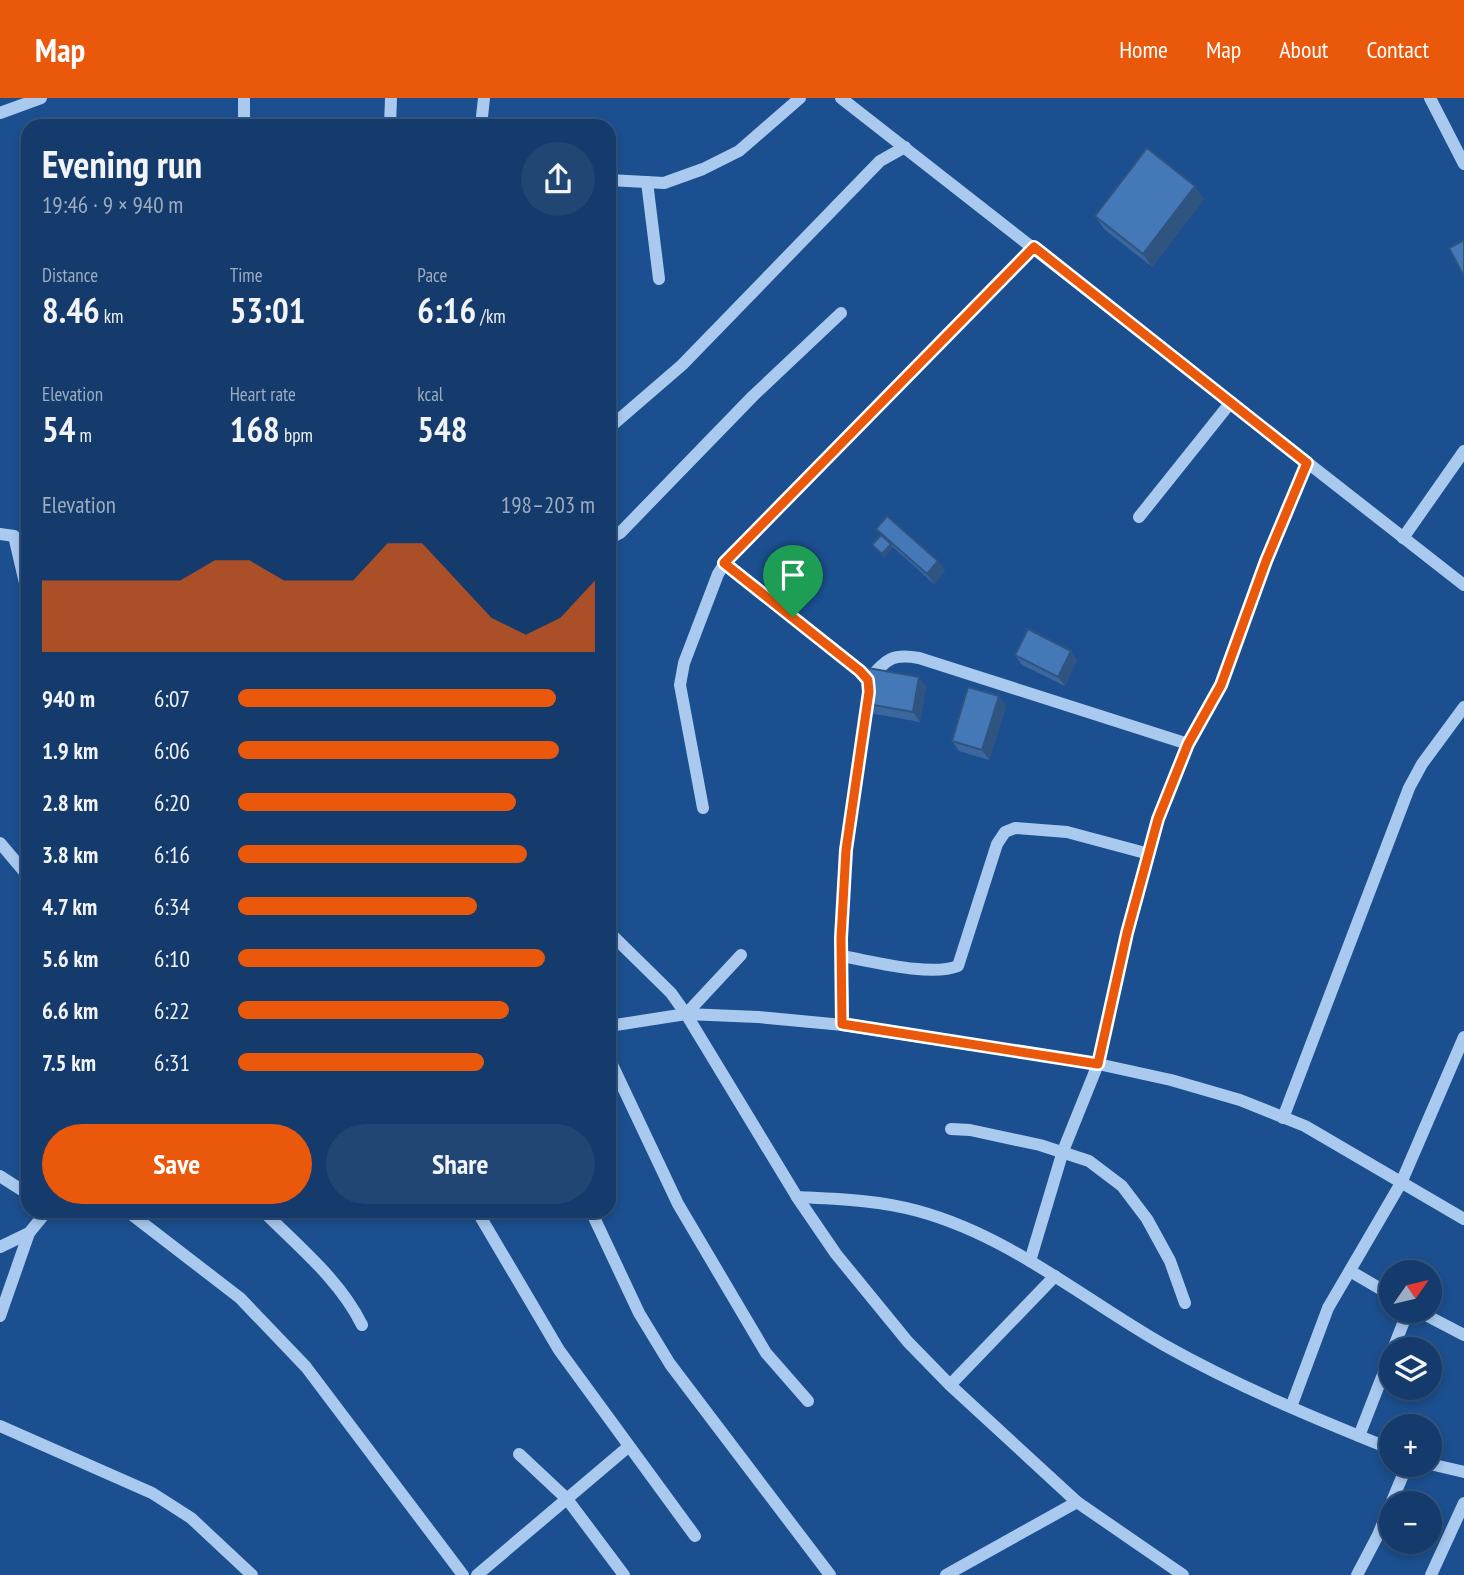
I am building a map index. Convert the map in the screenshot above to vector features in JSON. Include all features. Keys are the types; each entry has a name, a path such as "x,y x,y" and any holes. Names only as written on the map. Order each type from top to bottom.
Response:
{"street":[{"path":"0,113 41,98"},
{"path":"244,98 244,119"},
{"path":"390,119 391,98"},
{"path":"482,119 484,98"},
{"path":"616,180 664,183 703,169 739,151 800,98"},
{"path":"841,98 1464,585"},
{"path":"1430,98 1464,164"},
{"path":"616,422 682,365 880,161 905,147"},
{"path":"647,182 659,279"},
{"path":"703,808 680,685 684,663 724,563 1034,247"},
{"path":"616,535 753,396 841,313"},
{"path":"1139,517 1231,402"},
{"path":"1403,538 1464,451"},
{"path":"1030,1261 1063,1152 1098,1064 1127,933 1158,819 1188,744 1221,685 1266,561 1307,463"},
{"path":"0,534 21,536"},
{"path":"14,536 21,566"},
{"path":"724,563 868,680 869,692 846,850 841,956 842,1024"},
{"path":"868,680 886,660 902,655 919,658 1188,744"},
{"path":"1283,1118 1409,788 1422,764 1464,707"},
{"path":"841,956 928,970 946,971 958,965 997,844 1005,832 1015,828 1067,831 1149,854"},
{"path":"0,843 21,868"},
{"path":"616,939 656,977 686,1014 797,1196 836,1254 908,1342 950,1385 1077,1502 1173,1573"},
{"path":"686,1014 741,955"},
{"path":"616,1025 686,1014 842,1024 1098,1064 1171,1080 1240,1100 1305,1126 1464,1219"},
{"path":"1291,1407 1328,1308 1401,1183 1464,1037"},
{"path":"616,1073 678,1204 766,1353 808,1401"},
{"path":"951,1129 970,1130 1063,1152 1089,1161 1122,1186 1147,1219 1170,1261 1185,1303"},
{"path":"0,1176 21,1190"},
{"path":"797,1196 863,1202 918,1211 982,1236 1030,1261 1164,1345 1235,1382 1379,1444"},
{"path":"0,1316 29,1233 41,1218"},
{"path":"136,1218 240,1298 306,1367 463,1575"},
{"path":"270,1218 319,1266 352,1306 362,1325"},
{"path":"481,1218 559,1350 695,1536"},
{"path":"594,1218 639,1313 670,1364 830,1575"},
{"path":"0,1247 29,1233"},
{"path":"1350,1271 1379,1288"},
{"path":"950,1385 1055,1276"},
{"path":"1442,1323 1464,1335"},
{"path":"1359,1436 1379,1384"},
{"path":"0,1426 152,1493 191,1518 252,1575"},
{"path":"477,1575 628,1447"},
{"path":"519,1454 566,1499 624,1575"},
{"path":"1442,1467 1464,1472"},
{"path":"1357,1575 1378,1535 1402,1477"},
{"path":"946,1575 1077,1502"},
{"path":"1431,1575 1464,1503"}],"building":[{"path":"1147,148 1195,186 1143,254 1095,216"},
{"path":"1464,240 1464,276 1449,248"},
{"path":"887,516 938,561 927,574 876,529"},
{"path":"881,535 891,544 882,554 872,545"},
{"path":"1028,629 1071,651 1058,677 1015,655"},
{"path":"868,668 919,677 913,712 862,703"},
{"path":"968,687 999,696 982,750 952,741"}],"route":[{"path":"1034,247 1307,463 1266,561 1221,685 1188,744 1158,819 1127,933 1098,1064 842,1024 841,938 846,850 869,692 868,680 793,617 724,563 1034,247"}]}
